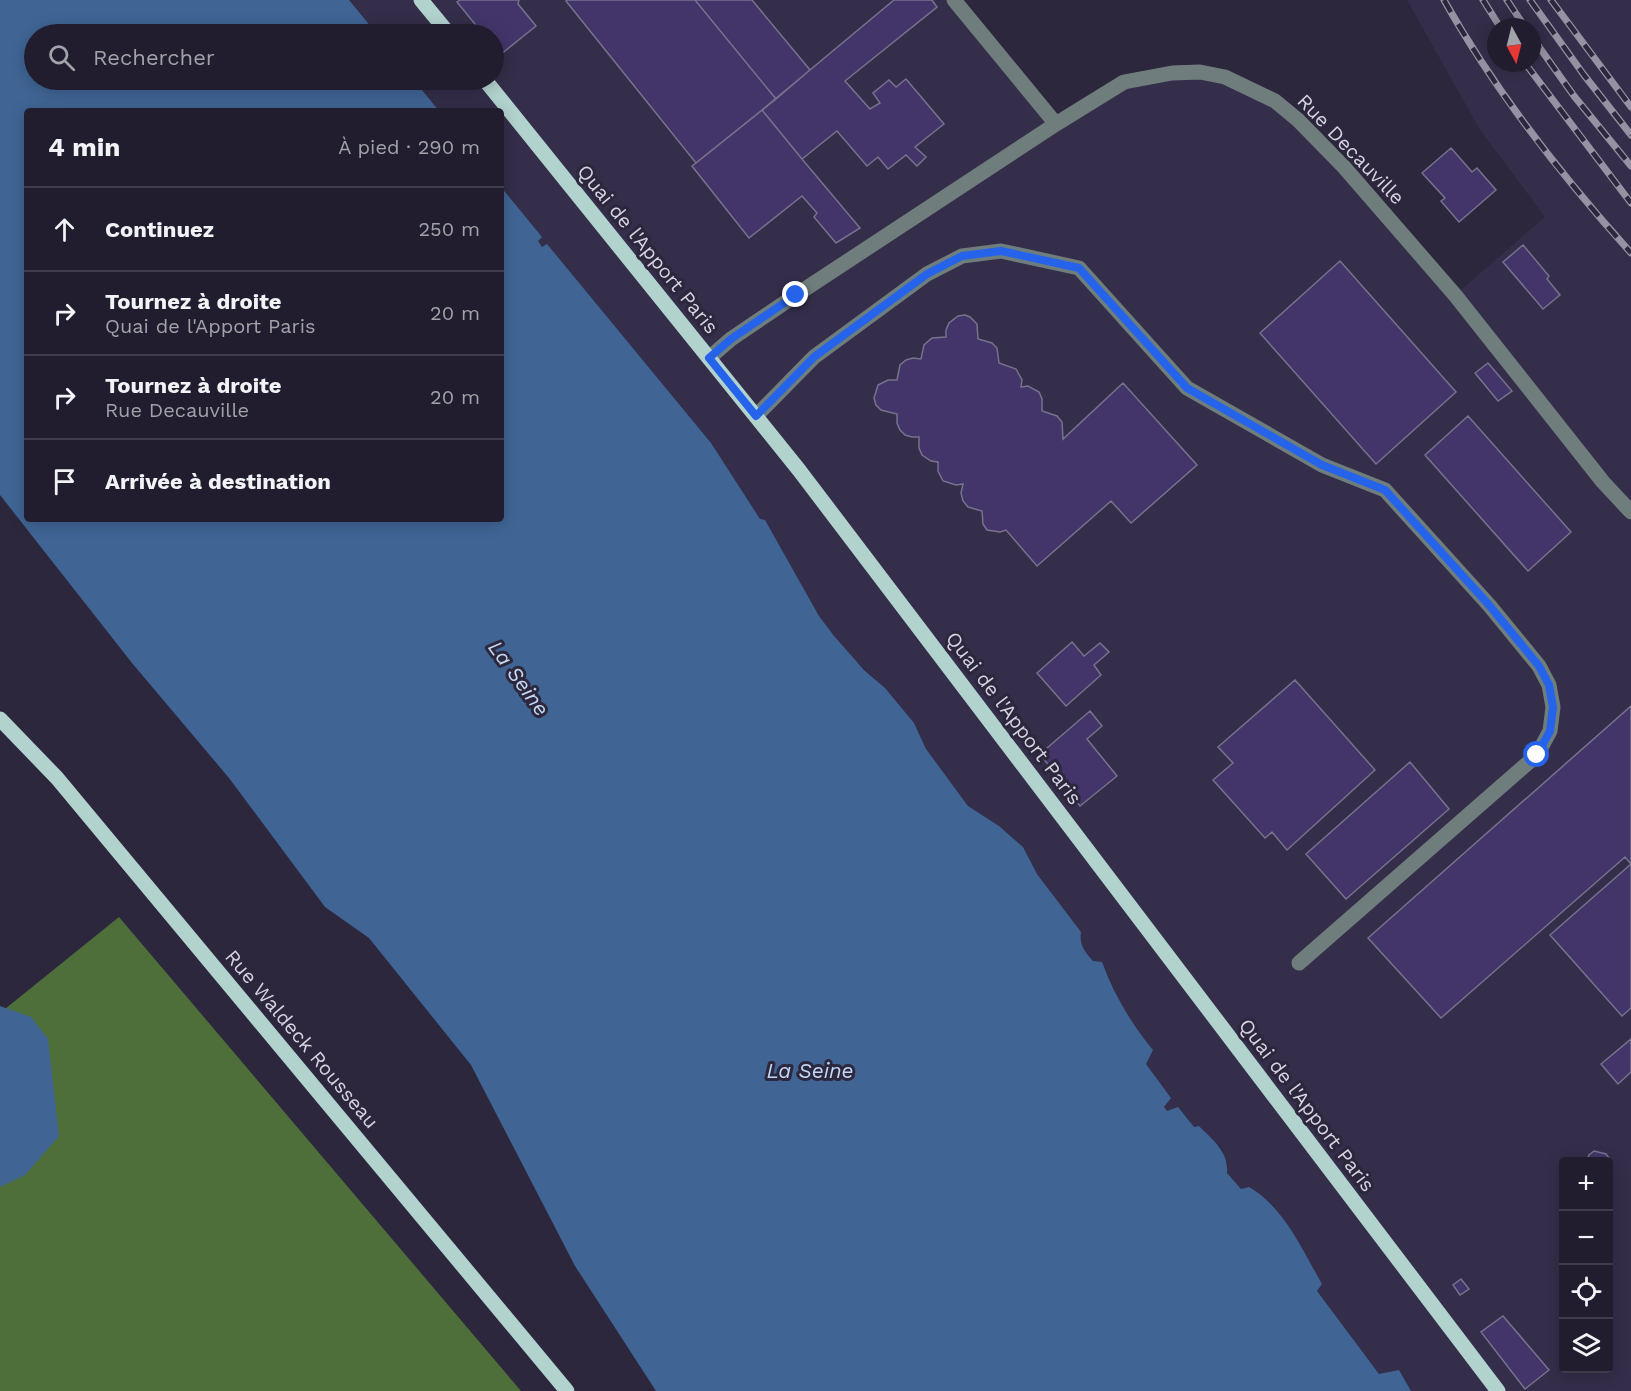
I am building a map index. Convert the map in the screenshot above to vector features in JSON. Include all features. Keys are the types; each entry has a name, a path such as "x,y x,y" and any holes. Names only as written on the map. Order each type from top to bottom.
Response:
{"main road":[{"path":"421,0 441,24"},
{"name":"Quai de l'Apport Paris","path":"493,90 756,416 897,597 1498,1391"},
{"name":"Rue Waldeck Rousseau","path":"0,719 57,778 567,1391"}],"street":[{"path":"954,0 1056,124"},
{"name":"Rue Decauville","path":"709,358 731,339 796,295 1056,124 1124,82 1172,73 1200,72 1225,77 1275,101 1298,120 1394,223 1455,295 1603,482 1631,512"},
{"path":"756,416 814,357 927,274 962,256 1001,251 1079,268 1187,388 1322,465 1385,490 1489,605 1539,666 1549,685 1553,707 1550,731 1537,755 1299,963"}],"shaded area":[{"path":"349,0 954,0 1056,124 1124,82 1200,72 1275,101 1455,295 1545,217 1480,130 1407,0 1631,0 1631,1391 1411,1391 1399,1370 1379,1374 1317,1291 1322,1284 1271,1204 1244,1188 1241,1189 1227,1173 1228,1165 1221,1147 1199,1126 1194,1127 1178,1107 1167,1112 1164,1107 1171,1098 1146,1064 1153,1050 1121,1005 1102,962 1094,962 1084,950 1081,944 1081,932 1037,874 1023,847 999,826 968,806 926,749 914,723 885,688 845,651 819,616 765,520 760,520 711,443 547,245 542,247 539,244 541,237 504,191 504,108 437,108 422,90 504,90 504,24 369,24"}],"green space":[{"path":"119,917 521,1391 0,1391 0,1013"}],"water":[{"name":"La Seine","path":"0,0 349,0 369,24 24,24 24,90 422,90 437,108 24,108 24,522 504,522 504,191 542,237 538,241 542,247 547,244 711,443 760,519 765,520 819,616 864,670 885,688 914,723 926,749 968,806 999,826 1023,847 1037,874 1081,932 1081,941 1085,951 1093,961 1102,962 1124,1008 1137,1030 1153,1050 1146,1064 1171,1098 1164,1107 1167,1111 1178,1107 1194,1127 1199,1126 1215,1141 1223,1153 1227,1173 1241,1189 1249,1187 1272,1206 1291,1230 1322,1284 1317,1291 1379,1374 1399,1370 1411,1391 656,1391 575,1266 471,1065 369,938 325,907 229,778 132,663 0,495"},
{"path":"0,1006 31,1017 48,1039 59,1136 25,1175 0,1187"}],"building":[{"path":"460,0 519,0 518,4 536,26 504,52 504,24 475,24 457,2"},
{"path":"567,0 695,0 776,99 696,163"},
{"path":"695,0 752,0 810,70 776,99"},
{"path":"894,0 932,0 937,7 845,81 870,109 880,103 873,93 889,80 896,87 906,79 944,124 915,147 926,157 917,166 906,155 888,169 878,157 867,166 837,131 802,159 762,110"},
{"path":"762,110 860,228 836,243 814,217 817,213 802,196 749,238 692,166"},
{"path":"1451,148 1472,172 1477,168 1496,190 1459,222 1441,201 1445,198 1422,173"},
{"path":"1523,245 1549,276 1547,279 1560,295 1543,309 1503,262"},
{"path":"1340,261 1456,392 1376,464 1260,333"},
{"path":"965,315 977,324 978,339 992,343 997,348 999,363 1016,369 1022,380 1021,387 1028,386 1039,392 1042,399 1042,411 1057,416 1062,422 1063,439 1123,383 1197,465 1131,523 1111,501 1037,566 1006,530 1000,532 987,530 983,524 982,511 968,507 963,501 961,493 963,484 956,485 943,481 938,471 938,462 931,461 922,455 919,448 919,437 905,435 897,423 897,414 881,410 876,405 874,398 878,385 888,380 897,380 900,365 913,358 921,359 924,345 932,338 946,337 949,323 958,316"},
{"path":"1488,363 1512,391 1498,401 1475,373"},
{"path":"1468,416 1571,532 1528,571 1425,455"},
{"path":"1072,642 1084,656 1100,643 1109,652 1094,665 1101,675 1066,706 1037,673"},
{"path":"1295,680 1375,770 1287,850 1272,832 1265,838 1213,780 1233,763 1218,747"},
{"path":"1631,706 1631,864 1625,857 1441,1018 1368,938"},
{"path":"1090,711 1102,726 1087,739 1117,776 1080,806 1040,754"},
{"path":"1410,762 1449,809 1346,899 1306,854"},
{"path":"1631,864 1631,1008 1622,1016 1550,935"},
{"path":"1631,1039 1631,1072 1618,1084 1601,1064"},
{"path":"1594,1151 1606,1154 1608,1157 1588,1157"},
{"path":"1461,1279 1469,1289 1460,1295 1453,1285"},
{"path":"1503,1316 1549,1370 1525,1389 1481,1332"}],"railway":[{"path":"1444,0 1485,67 1530,131 1631,253"},
{"path":"1483,0 1494,18"},
{"path":"1507,0 1519,18"},
{"path":"1530,0 1631,135"},
{"path":"1551,0 1631,107"},
{"path":"1541,50 1574,96 1631,166"},
{"path":"1532,72 1631,203"}],"route":[{"path":"796,295 731,339 709,358 756,416 814,357 927,274 962,256 1001,251 1079,268 1187,388 1322,465 1385,490 1489,605 1539,666 1549,685 1553,707 1550,731 1537,755"}]}
